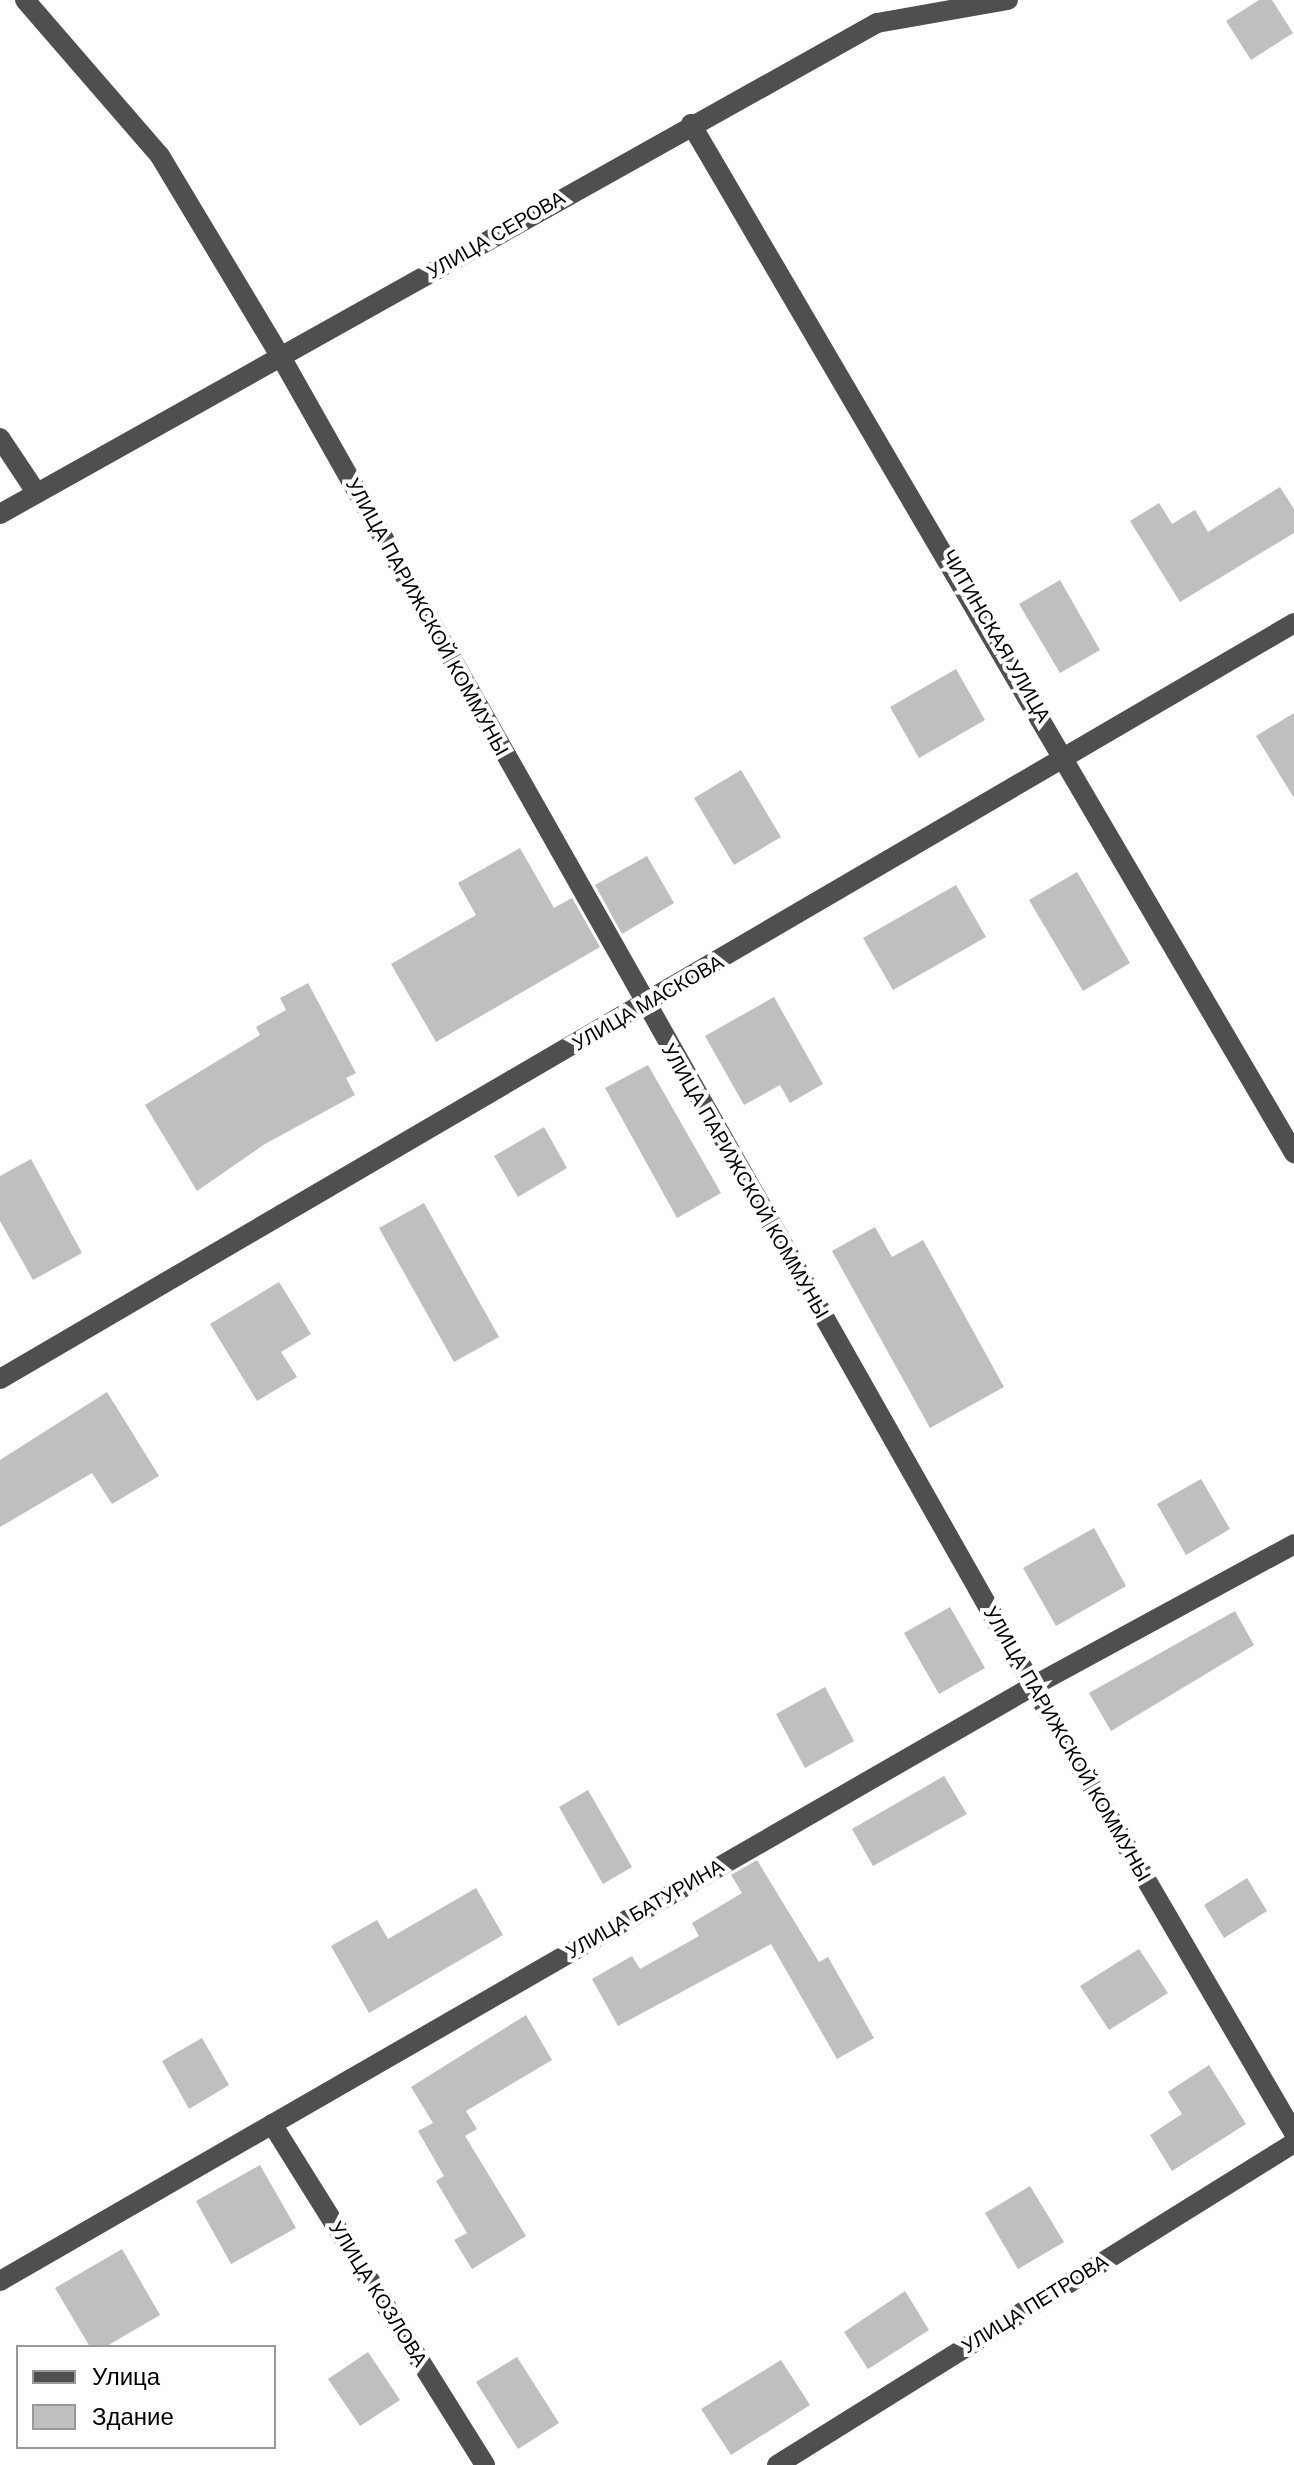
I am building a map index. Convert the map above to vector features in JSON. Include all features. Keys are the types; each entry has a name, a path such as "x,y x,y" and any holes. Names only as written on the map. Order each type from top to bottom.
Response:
{"street":[{"name":"УЛИЦА ПАРИЖСКОЙ КОММУНЫ","path":"25,0 160,156 281,357 644,1005 1033,1686 1294,2133"},
{"name":"УЛИЦА СЕРОВА","path":"0,514 691,124 877,23 1008,0"},
{"name":"ЧИТИНСКАЯ УЛИЦА","path":"691,124 1068,760 1294,1153"},
{"path":"0,438 36,492"},
{"name":"УЛИЦА МАСКОВА","path":"0,1379 1068,760 1294,623"},
{"name":"УЛИЦА БАТУРИНА","path":"0,2281 1033,1686 1294,1544"},
{"name":"УЛИЦА КОЗЛОВА","path":"272,2124 485,2465"},
{"name":"УЛИЦА ПЕТРОВА","path":"777,2465 1294,2143"}],"building":[{"path":"1259,0 1272,0 1293,33 1251,60 1226,21"},
{"path":"1280,487 1294,509 1294,533 1180,602 1130,521 1159,503 1172,524 1195,510 1208,532"},
{"path":"1060,580 1100,650 1060,673 1019,604"},
{"path":"956,669 985,720 919,758 890,707"},
{"path":"1294,713 1294,798 1256,736"},
{"path":"741,770 781,837 734,865 694,798"},
{"path":"520,848 554,908 572,898 600,947 436,1042 391,964 476,915 458,883"},
{"path":"647,856 674,903 622,934 595,885"},
{"path":"1077,872 1130,963 1083,991 1029,900"},
{"path":"956,885 986,937 893,990 863,938"},
{"path":"308,983 356,1073 346,1078 355,1095 265,1144 197,1191 145,1105 260,1035 256,1027 286,1010 280,998"},
{"path":"774,997 823,1084 790,1103 780,1085 744,1105 705,1036"},
{"path":"648,1065 721,1193 677,1218 605,1088"},
{"path":"544,1127 567,1168 518,1197 494,1156"},
{"path":"31,1159 82,1253 33,1280 0,1221 0,1176"},
{"path":"424,1203 499,1337 454,1362 379,1228"},
{"path":"875,1227 892,1257 923,1240 1004,1387 930,1428 832,1251"},
{"path":"279,1282 311,1334 281,1352 297,1377 257,1401 210,1324"},
{"path":"107,1392 159,1476 112,1504 92,1473 0,1527 0,1460"},
{"path":"1201,1479 1230,1529 1186,1555 1157,1504"},
{"path":"1094,1528 1126,1586 1056,1626 1023,1568"},
{"path":"950,1607 985,1668 939,1694 904,1633"},
{"path":"1235,1611 1254,1645 1111,1731 1089,1693"},
{"path":"825,1687 854,1741 805,1768 776,1714"},
{"path":"944,1776 967,1814 873,1866 852,1829"},
{"path":"588,1790 632,1867 603,1884 559,1807"},
{"path":"757,1860 819,1962 828,1957 874,2038 837,2059 771,1944 618,2026 592,1979 632,1956 640,1969 699,1936 692,1923 742,1893 731,1875"},
{"path":"1247,1878 1267,1911 1224,1938 1204,1905"},
{"path":"476,1888 503,1935 369,2013 331,1946 377,1920 388,1939"},
{"path":"1139,1949 1168,1993 1109,2030 1080,1986"},
{"path":"526,2015 552,2060 466,2111 477,2129 465,2136 526,2236 472,2269 454,2240 467,2233 436,2181 444,2176 418,2131 433,2123 411,2087"},
{"path":"202,2038 229,2085 189,2109 162,2061"},
{"path":"1209,2065 1246,2124 1172,2171 1150,2135 1182,2114 1168,2092"},
{"path":"260,2165 296,2228 231,2264 196,2201"},
{"path":"1030,2186 1064,2242 1018,2269 985,2213"},
{"path":"122,2249 160,2315 108,2345 89,2345 55,2288"},
{"path":"905,2291 929,2330 868,2369 844,2332"},
{"path":"368,2352 400,2400 360,2426 328,2379"},
{"path":"517,2357 559,2423 518,2449 476,2382"},
{"path":"781,2360 810,2405 731,2455 701,2409"}]}
